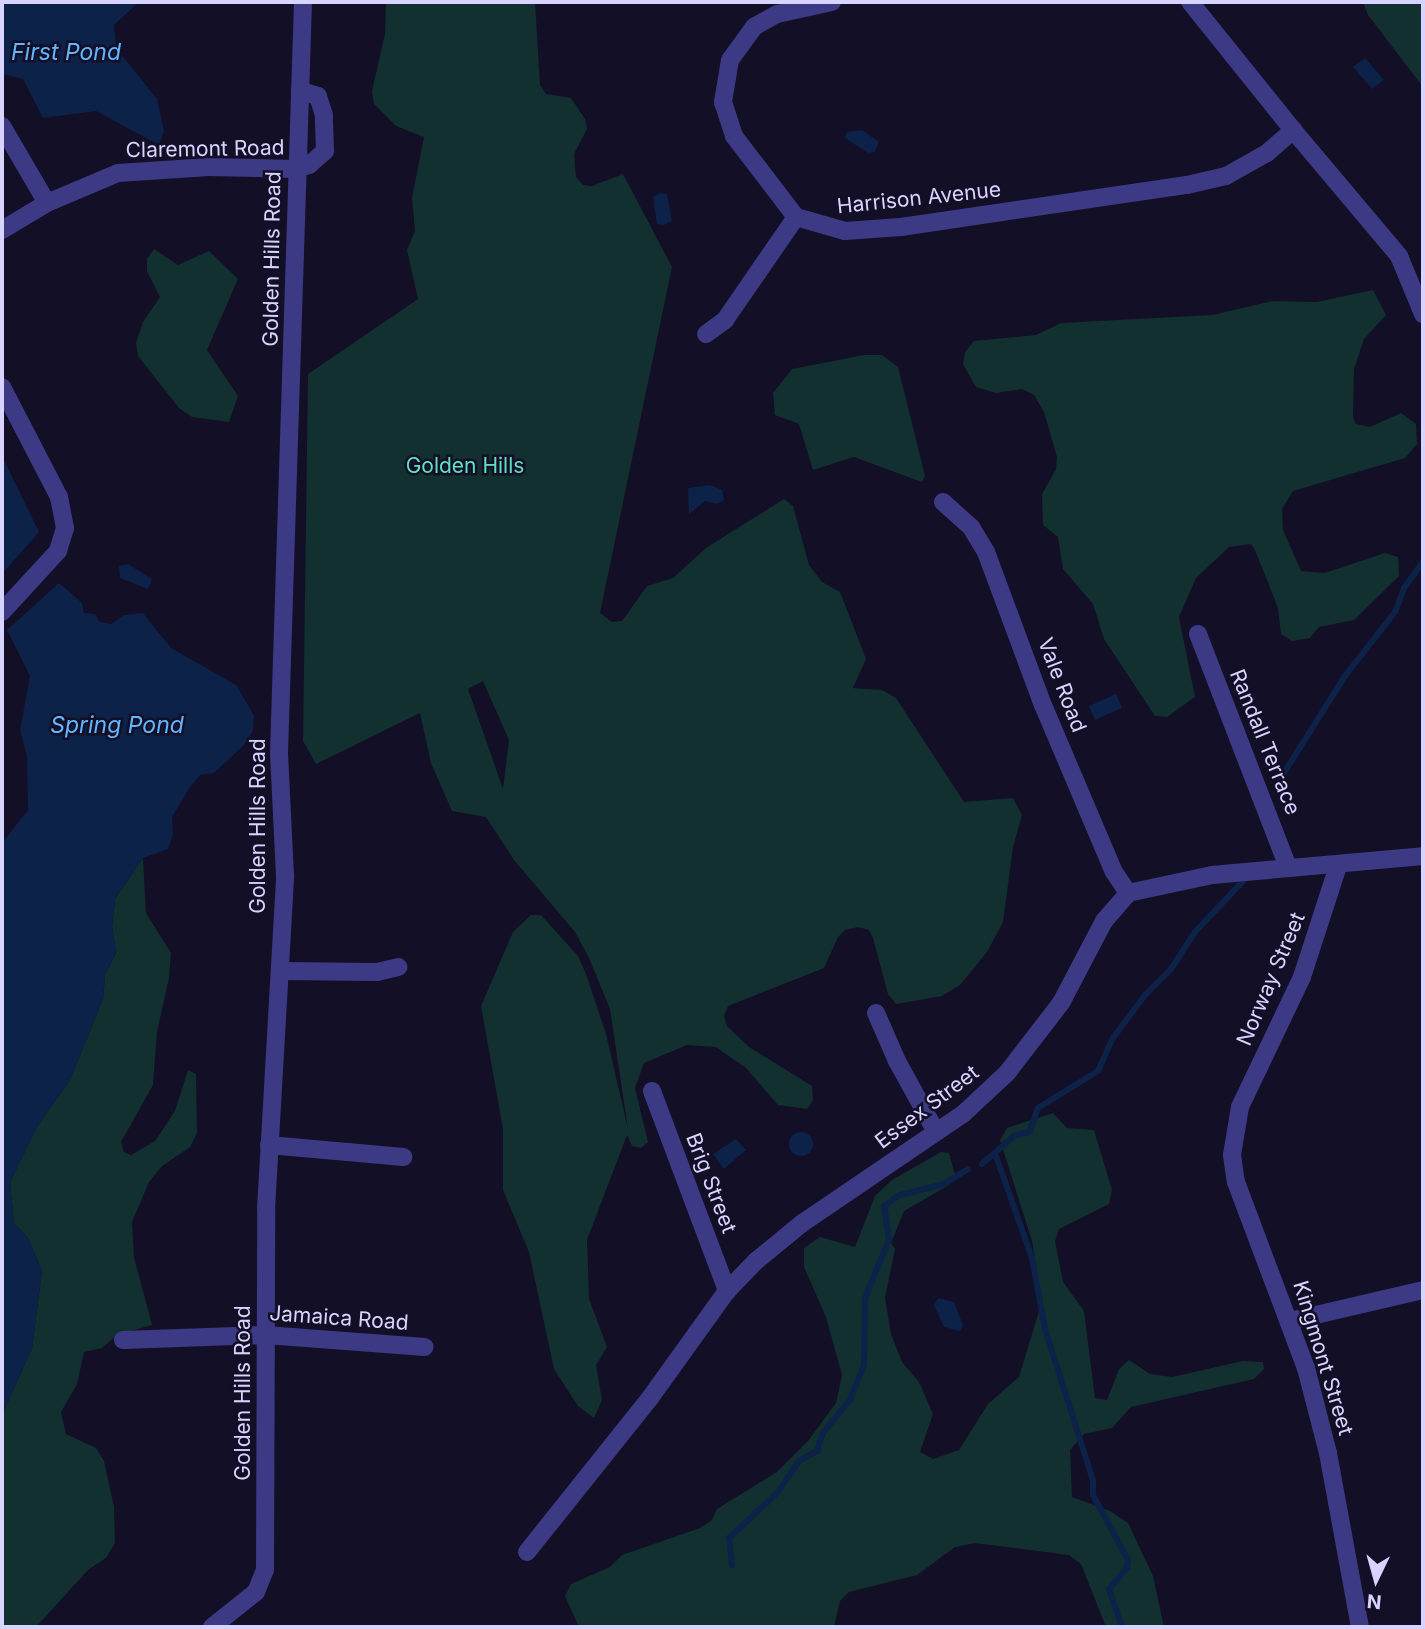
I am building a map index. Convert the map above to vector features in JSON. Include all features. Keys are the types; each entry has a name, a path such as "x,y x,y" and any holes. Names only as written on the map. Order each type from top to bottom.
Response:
{"street":[{"name":"Golden Hills Road","path":"212,1627 256,1592 264,1576 269,1146 281,971 285,852 279,753 303,2"},
{"path":"706,334 725,320 796,217 734,136 724,112 724,82 734,52 754,27 777,15 832,2"},
{"path":"1189,2 1399,256 1423,314"},
{"path":"296,169 325,151 320,99 300,91"},
{"path":"2,126 47,204"},
{"name":"Harrison Avenue","path":"796,217 830,230 859,231 1187,185 1237,171 1293,130"},
{"name":"Claremont Road","path":"2,230 47,204 131,171 296,169"},
{"path":"2,387 61,503 65,528 58,551 2,612"},
{"name":"Vale Road","path":"943,502 971,527 986,552 1043,705 1114,873 1128,893"},
{"name":"Randall Terrace","path":"1198,634 1287,867"},
{"path":"1128,893 1179,879 1423,856"},
{"name":"Norway Street","path":"1240,1107 1301,977 1338,866"},
{"name":"Essex Street","path":"527,1552 650,1398 727,1291 802,1224 978,1102 1029,1047 1071,987 1104,921 1128,893"},
{"path":"281,971 377,972 398,967"},
{"path":"876,1013 900,1069 936,1132"},
{"name":"Brig Street","path":"652,1091 727,1291"},
{"name":"Kingmont Street","path":"1240,1107 1231,1146 1234,1174 1290,1321 1328,1453 1360,1627"},
{"path":"269,1146 403,1157"},
{"path":"1290,1321 1423,1290"},
{"name":"Jamaica Road","path":"123,1340 266,1335 425,1347"}],"green space":[{"name":"Golden Hills","path":"386,2 535,2 540,85 546,94 571,98 585,119 587,129 574,154 576,177 583,185 592,186 623,174 672,267 600,613 612,622 622,621 647,586 673,578 706,548 784,499 793,506 809,565 822,582 840,592 866,659 853,688 882,690 896,698 964,802 1013,798 1022,815 1013,847 1003,922 987,952 960,985 942,996 896,1004 888,994 873,938 869,930 858,927 845,930 838,937 824,968 728,1006 724,1016 727,1026 749,1047 812,1086 813,1100 807,1109 778,1105 746,1068 716,1047 687,1045 644,1063 635,1088 648,1142 641,1148 632,1146 627,1135 587,1240 589,1299 607,1347 596,1365 602,1400 594,1418 578,1406 554,1369 529,1252 503,1190 503,1129 481,1006 513,932 531,915 541,915 578,956 586,974 606,1034 628,1129 610,1009 589,958 575,932 514,860 486,817 452,811 431,763 420,713 316,764 303,741 308,374 418,299 407,250 415,231 412,198 424,137 396,126 374,104 372,91 385,34","holes":["483,681 509,740 503,789 468,689"]},
{"path":"1363,2 1423,2 1423,87 1368,15"},
{"path":"154,249 178,265 209,251 238,279 207,350 238,396 229,422 192,417 179,408 138,356 136,343 143,322 160,297 147,271 147,259"},
{"path":"1373,290 1386,315 1364,339 1354,369 1353,417 1356,424 1370,427 1401,413 1416,424 1417,444 1405,458 1293,491 1282,509 1283,530 1301,571 1325,573 1385,553 1398,557 1399,576 1354,620 1319,627 1310,638 1292,641 1281,634 1278,608 1251,544 1229,547 1196,578 1179,617 1195,697 1167,717 1155,716 1104,639 1093,604 1063,569 1058,537 1043,525 1042,494 1056,469 1057,457 1044,412 1034,395 1022,389 996,393 976,387 963,364 965,352 974,341 1036,335 1061,323 1212,315 1273,301 1317,302"},
{"path":"864,355 882,355 898,367 925,476 922,482 854,457 813,470 799,424 775,415 773,393 792,369"},
{"path":"143,858 146,913 171,953 169,978 157,1032 153,1085 121,1142 124,1152 131,1155 155,1141 175,1111 188,1070 196,1074 197,1133 190,1147 162,1166 149,1182 132,1222 134,1257 152,1325 117,1335 102,1348 84,1352 77,1384 61,1412 66,1434 96,1448 104,1461 114,1507 115,1543 106,1558 89,1569 36,1627 2,1627 2,1415 32,1348 42,1271 28,1238 14,1223 10,1182 37,1127 70,1080 103,999 105,975 116,953 112,926 115,899"},
{"path":"1053,1113 1067,1128 1094,1130 1112,1190 1109,1204 1059,1229 1055,1241 1063,1282 1084,1311 1095,1398 1107,1400 1119,1369 1129,1360 1150,1374 1172,1377 1243,1361 1263,1362 1264,1369 1254,1379 1131,1407 1112,1428 1084,1434 1070,1450 1072,1497 1110,1511 1128,1523 1153,1576 1164,1627 1106,1627 1081,1564 1069,1555 975,1543 955,1547 917,1575 849,1592 840,1601 834,1627 579,1627 565,1596 571,1584 610,1567 622,1555 700,1528 712,1520 717,1509 777,1472 808,1441 836,1403 842,1375 826,1317 804,1267 804,1248 820,1237 855,1247 875,1196 892,1180 941,1152 949,1153 955,1175 949,1185 904,1211 891,1243 895,1249 885,1298 891,1334 902,1362 919,1382 933,1414 920,1452 933,1459 959,1450 988,1404 1019,1377 1042,1301 1032,1241 1000,1140 1007,1128"}],"water":[{"name":"First Pond","path":"2,2 139,2 114,25 116,48 157,99 164,131 159,145 96,111 43,118 23,79 2,74"},
{"path":"1365,58 1384,80 1372,89 1353,67"},
{"path":"862,130 879,142 875,152 868,153 845,138 847,132"},
{"path":"659,193 667,194 672,221 664,225 657,224 653,197"},
{"path":"2,456 39,532 2,574"},
{"path":"710,485 722,490 724,500 717,504 705,501 689,514 688,488"},
{"path":"128,564 152,579 148,589 120,578 119,566"},
{"name":"Spring Pond","path":"59,583 82,603 84,613 95,614 100,622 111,624 124,615 143,613 171,648 236,685 254,715 253,731 243,746 214,773 200,775 190,787 172,817 173,834 168,849 143,858 115,899 112,926 116,952 105,975 103,999 70,1080 37,1127 10,1182 14,1223 28,1238 42,1271 32,1348 2,1415 2,843 28,810 27,757 20,730 30,676 7,630"},
{"path":"1116,694 1122,708 1095,720 1089,706"},
{"path":"796,1132 806,1132 813,1139 813,1149 806,1156 796,1156 789,1149 789,1139"},
{"path":"736,1139 746,1150 724,1169 713,1154"},
{"path":"938,1298 954,1302 963,1325 960,1331 944,1327 934,1305"}],"waterway":[{"path":"1277,784 1345,676 1395,612 1404,588 1423,562"},
{"path":"982,1164 1014,1136 1030,1131 1038,1108 1098,1071 1113,1038 1145,995 1171,969 1195,932 1244,880"},
{"path":"996,1156 1032,1258 1045,1329 1093,1480 1093,1495 1128,1560 1127,1568 1109,1589 1122,1627"},
{"path":"732,1565 729,1538 778,1492 799,1461 817,1451 823,1433 850,1400 864,1365 865,1298 889,1240 884,1206 900,1195 944,1184 968,1169"}]}
